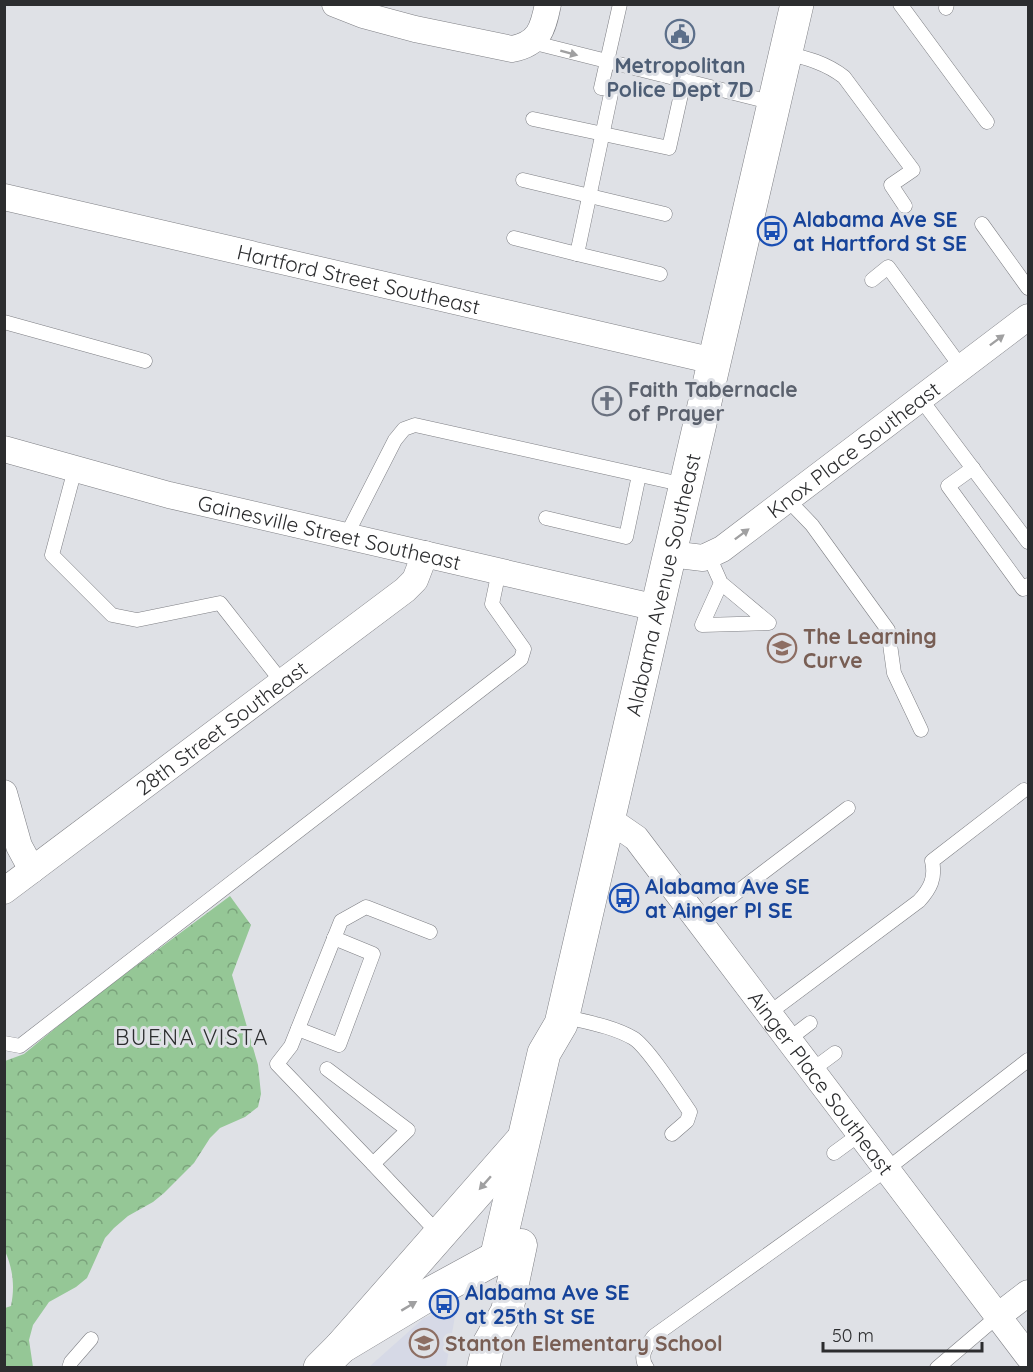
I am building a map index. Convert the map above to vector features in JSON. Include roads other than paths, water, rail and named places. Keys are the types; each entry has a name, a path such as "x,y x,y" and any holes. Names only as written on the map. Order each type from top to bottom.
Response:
{"main road":[{"name":"Alabama Avenue Southeast","path":"330,1357 426,1296 508,1252 564,1057 562,1020 797,4"},
{"name":"Alabama Avenue Southeast","path":"508,1252 524,1139 544,1053 562,1020"},
{"name":"Alabama Avenue Southeast","path":"330,1357 524,1139"}],"street":[{"path":"335,4 363,15 415,29 512,49 523,47 531,42 542,29 547,12"},
{"name":"Hartford Street Southeast","path":"4,197 714,361"},
{"name":"Knox Place Southeast","path":"709,556 722,549 1029,317"},
{"name":"Gainesville Street Southeast","path":"4,449 169,495 657,608"},
{"name":"28th Street Southeast","path":"4,891 405,590 416,580 425,554"},
{"path":"670,554 694,558 709,556"},
{"path":"4,793 19,846 32,870"},
{"name":"Ainger Place Southeast","path":"607,818 636,838 1029,1356"},
{"path":"486,1355 486,1306 508,1252"},
{"path":"998,1316 1029,1293"}],"lane":[{"path":"577,254 612,89 602,88 620,4"},
{"path":"900,4 987,122"},
{"path":"531,42 606,63 774,103"},
{"path":"785,53 831,67 844,78 913,170 891,185 905,206"},
{"path":"533,118 669,148 684,81"},
{"path":"523,180 665,214"},
{"path":"981,224 1029,288"},
{"path":"514,238 660,274"},
{"path":"872,280 888,267 961,367"},
{"path":"4,322 145,361"},
{"path":"920,398 1029,542"},
{"path":"346,536 395,440 404,429 415,424 686,485"},
{"path":"972,468 948,486 1023,589 1029,585"},
{"path":"75,469 52,555 112,615 137,620 220,603 282,682"},
{"path":"546,518 626,537 639,475"},
{"path":"788,499 812,525 888,630 894,673 921,730"},
{"path":"709,556 721,583 769,623 702,626 721,583"},
{"path":"4,1043 20,1046 522,659 524,650 492,604 499,571"},
{"path":"769,1013 919,901 929,889 934,875 932,861 1024,790"},
{"path":"699,921 848,808"},
{"path":"430,932 366,907 341,921 291,1046 277,1064 440,1235"},
{"path":"298,1029 339,1045 373,954 334,938"},
{"path":"562,1020 600,1025 635,1039 664,1074 690,1112 687,1121 672,1134"},
{"path":"789,1040 810,1023"},
{"path":"812,1071 835,1053"},
{"path":"647,1368 643,1363 644,1348 654,1336 887,1169 1029,1060"},
{"path":"327,1069 408,1130 373,1164"},
{"path":"834,1153 860,1134"},
{"path":"937,1368 998,1316"},
{"path":"69,1368 71,1362 91,1339"}],"place":[{"name":"Metropolitan Police Dept 7D","path":"680,34"},
{"name":"Alabama Ave SE at Hartford St SE","path":"772,231"},
{"name":"Faith Tabernacle of Prayer","path":"607,401"},
{"name":"The Learning Curve","path":"782,648"},
{"name":"Alabama Ave SE at Ainger Pl SE","path":"624,898"},
{"name":"Alabama Ave SE at 25th St SE","path":"444,1304"},
{"name":"Stanton Elementary School","path":"424,1343"}],"district":[{"name":"BUENA VISTA","path":"192,1037"}]}
